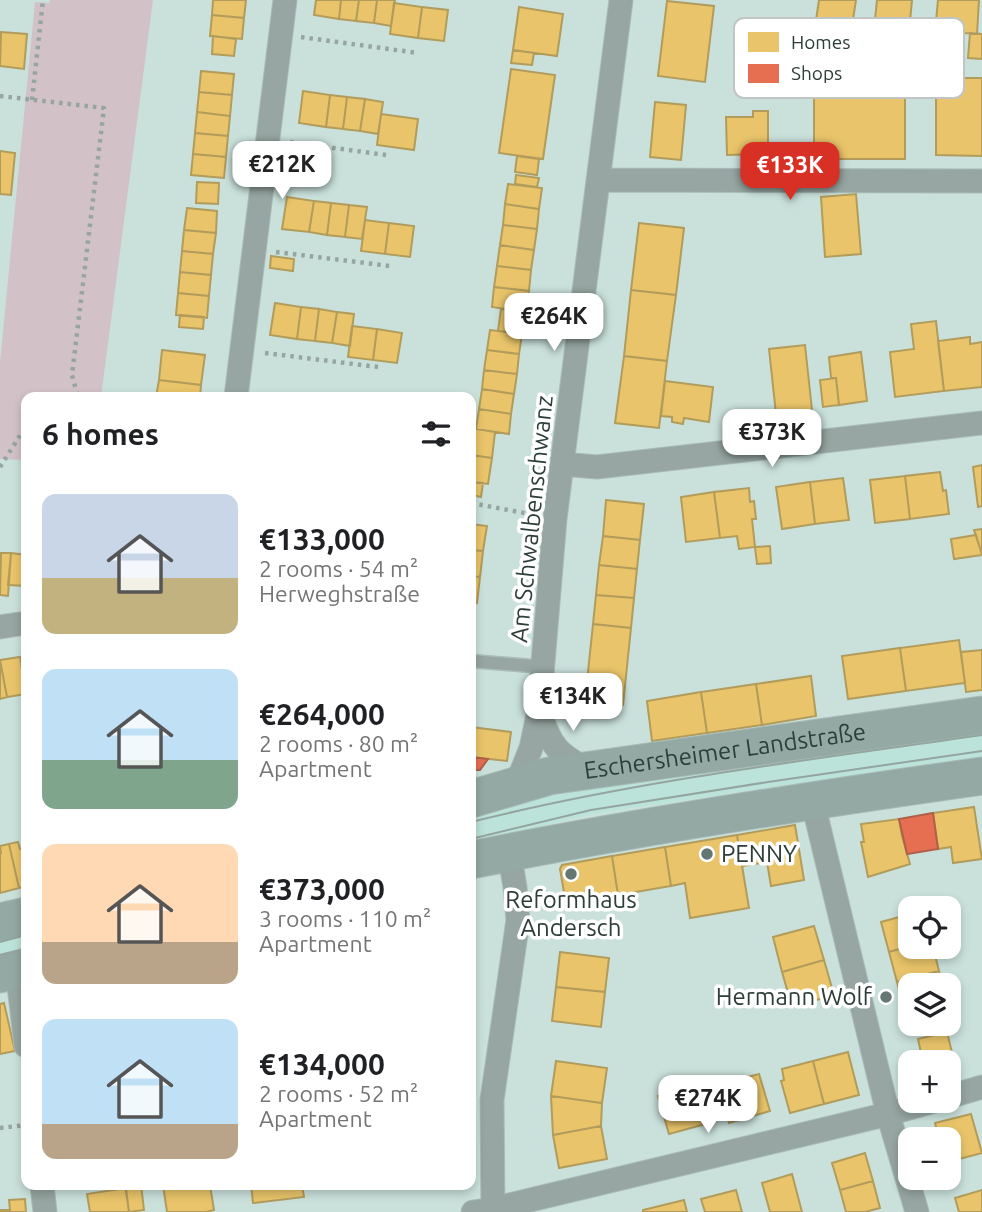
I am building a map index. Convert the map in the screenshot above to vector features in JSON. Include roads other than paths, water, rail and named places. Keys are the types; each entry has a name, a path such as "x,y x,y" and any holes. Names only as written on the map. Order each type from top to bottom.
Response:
{"main road":[{"name":"Eschersheimer Landstraße","path":"476,798 549,776 982,715"},
{"path":"476,859 612,832 982,775"},
{"path":"0,922 21,917"}],"street":[{"path":"237,392 285,0"},
{"name":"Am Schwalbenschwanz","path":"512,788 528,756 539,710 555,519 621,0"},
{"path":"598,180 982,181"},
{"path":"562,464 597,467 982,423"},
{"path":"0,627 21,624"},
{"name":"Am Schwalbenschwanz","path":"539,710 547,735 558,750 590,771"},
{"path":"813,799 888,1114 917,1212"},
{"path":"509,852 516,887 518,920 492,1100 486,1211 898,1111"},
{"path":"14,970 21,1014"},
{"path":"961,1093 982,1087"},
{"path":"43,1190 45,1212"}],"lane":[{"path":"476,661 543,667"}],"tram line":[{"path":"476,821 661,783 982,735"},
{"path":"476,838 591,810 982,751"},
{"path":"0,942 21,936"},
{"path":"0,955 21,950"}],"place":[{"name":"PENNY","path":"707,854"},
{"name":"Reformhaus Andersch","path":"571,874"},
{"name":"Hermann Wolf","path":"886,997"}]}
